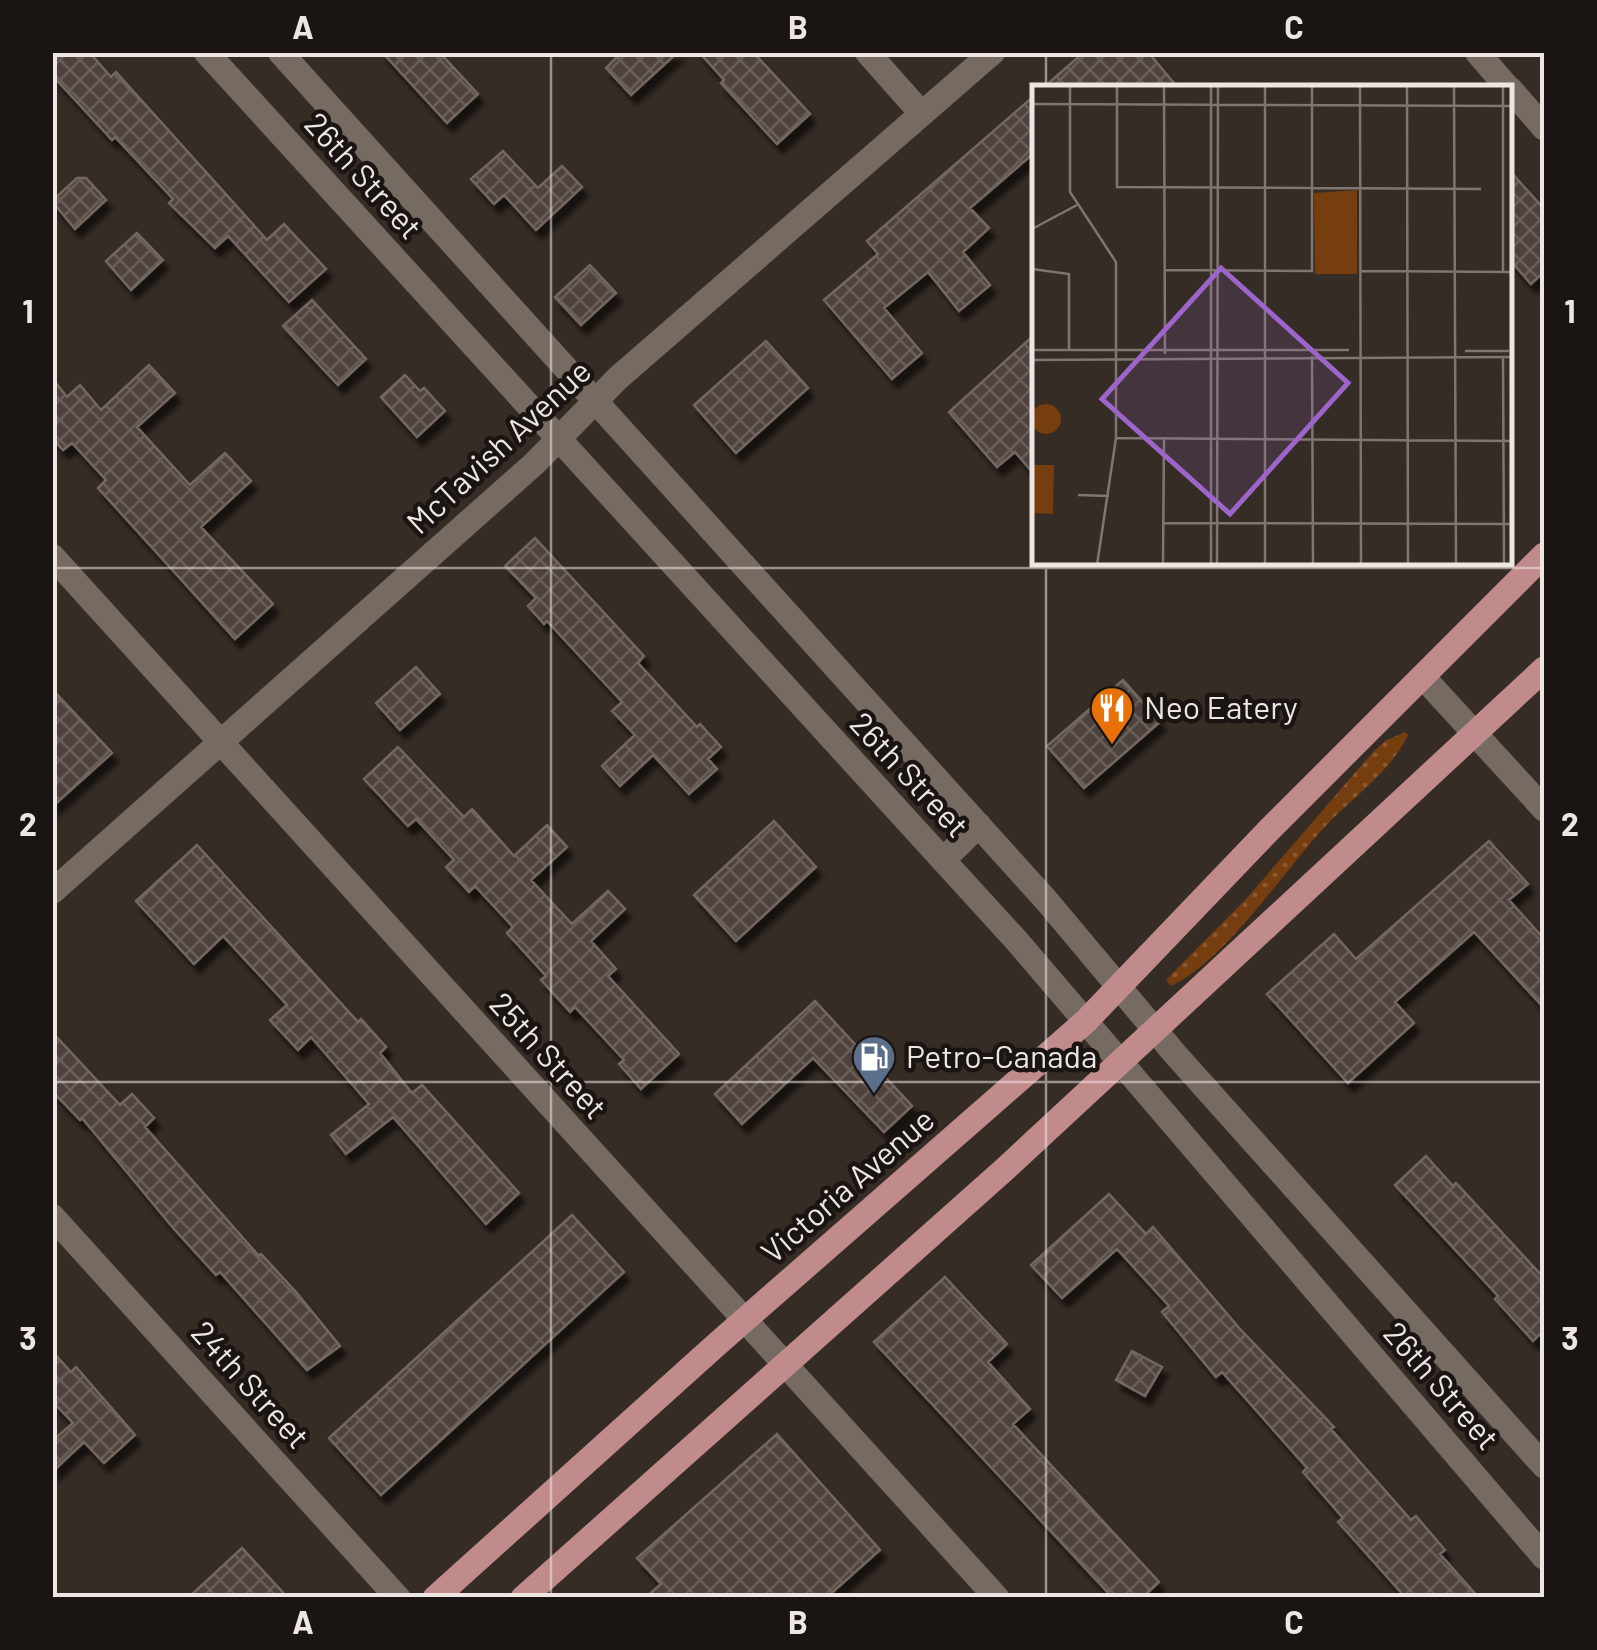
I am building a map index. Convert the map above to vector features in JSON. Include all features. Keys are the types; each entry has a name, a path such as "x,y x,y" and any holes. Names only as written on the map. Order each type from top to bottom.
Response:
{"main road":[{"name":"Victoria Avenue","path":"436,1598 745,1320 1086,1022 1544,555"},
{"path":"523,1598 1005,1169 1544,669"}],"street":[{"name":"26th Street","path":"206,52 943,860 1544,1557"},
{"name":"26th Street","path":"280,52 979,825 1155,1031 1544,1466"},
{"path":"867,52 922,114"},
{"name":"McTavish Avenue","path":"52,892 560,438 594,402 992,52"},
{"path":"1477,52 1506,85"},
{"path":"1512,91 1544,128"},
{"name":"25th Street","path":"52,556 997,1598"},
{"path":"1424,676 1544,808"},
{"path":"943,860 979,825"},
{"name":"24th Street","path":"52,1216 398,1598"}],"shaded area":[{"path":"1405,732 1408,735 1390,763 1320,832 1231,938 1191,974 1171,986 1166,980 1247,898 1373,752"}],"building":[{"path":"52,52 89,52 111,77 116,72 267,240 284,224 326,269 289,302 228,236 215,248 169,203 173,199 115,137 112,140 52,75"},
{"path":"382,52 439,52 478,94 447,123"},
{"path":"622,52 678,52 631,95 606,68"},
{"path":"699,52 753,52 810,114 777,144 721,83 724,80"},
{"path":"1084,52 1148,52 1176,85 1046,85"},
{"path":"1032,98 1032,155 970,208 989,228 963,252 990,285 959,311 928,272 884,308 922,353 892,379 824,300 878,254 867,241"},
{"path":"503,151 538,188 562,166 582,187 536,230 504,195 494,204 471,179"},
{"path":"1512,173 1544,209 1544,272 1531,284 1512,262"},
{"path":"77,178 86,178 106,200 75,229 52,201"},
{"path":"137,233 163,260 131,290 106,261"},
{"path":"590,265 616,293 581,325 555,297"},
{"path":"312,300 366,359 338,385 283,326"},
{"path":"1032,337 1032,472 1015,452 997,467 949,412"},
{"path":"766,341 808,388 736,453 694,405"},
{"path":"149,365 175,393 137,427 190,485 225,453 251,481 201,527 273,604 235,639 98,488 106,480 72,443 63,450 52,438 52,378 67,397 80,385 101,410"},
{"path":"405,375 420,391 424,388 445,411 417,437 381,397"},
{"path":"535,538 644,656 638,663 697,727 700,724 721,747 708,759 717,769 689,794 653,755 620,786 602,766 635,735 612,711 622,702 547,621 544,624 528,606 536,598 505,566"},
{"path":"416,667 440,694 400,730 376,703"},
{"path":"1123,680 1160,722 1084,788 1047,746"},
{"path":"52,689 112,753 52,807"},
{"path":"398,747 464,817 472,809 514,856 547,825 567,847 531,880 572,924 608,891 625,909 591,941 616,969 608,976 679,1054 641,1089 619,1064 624,1060 575,1007 570,1012 541,980 546,976 507,933 513,927 475,886 469,892 446,867 454,860 416,819 408,826 364,779"},
{"path":"774,821 816,867 736,941 694,895"},
{"path":"1489,841 1528,884 1509,900 1544,939 1544,1008 1474,932 1395,1002 1414,1023 1348,1083 1267,994 1334,934 1356,959"},
{"path":"197,845 358,1022 361,1019 386,1047 380,1053 412,1093 422,1085 519,1193 486,1224 393,1117 346,1154 331,1135 369,1104 311,1037 298,1050 270,1020 287,1005 223,936 194,964 136,901"},
{"path":"815,1001 912,1106 884,1132 813,1058 742,1124 715,1094"},
{"path":"52,1032 120,1105 132,1094 154,1118 145,1127 296,1292 340,1346 307,1370 220,1272 216,1275 82,1118 52,1091"},
{"path":"1426,1156 1544,1278 1544,1330 1533,1341 1495,1299 1498,1296 1395,1185"},
{"path":"1109,1194 1146,1234 1153,1227 1240,1329 1334,1427 1331,1429 1411,1520 1416,1516 1445,1550 1440,1554 1479,1598 1406,1598 1338,1522 1343,1518 1303,1472 1307,1468 1222,1372 1216,1377 1162,1312 1169,1306 1117,1249 1062,1298 1031,1265"},
{"path":"572,1215 624,1272 381,1495 329,1438"},
{"path":"945,1277 1007,1344 988,1362 1030,1409 1013,1424 1159,1582 1142,1598 1113,1598 874,1342"},
{"path":"52,1351 71,1372 76,1367 135,1435 104,1463 84,1442 52,1472 52,1441 73,1423 52,1401"},
{"path":"1132,1351 1162,1367 1145,1396 1116,1380"},
{"path":"777,1434 880,1550 826,1598 645,1598 661,1584 637,1558"},
{"path":"242,1548 288,1598 188,1598"}],"place":[{"name":"Neo Eatery","path":"1112,746"},
{"name":"Petro-Canada","path":"874,1095"}]}
